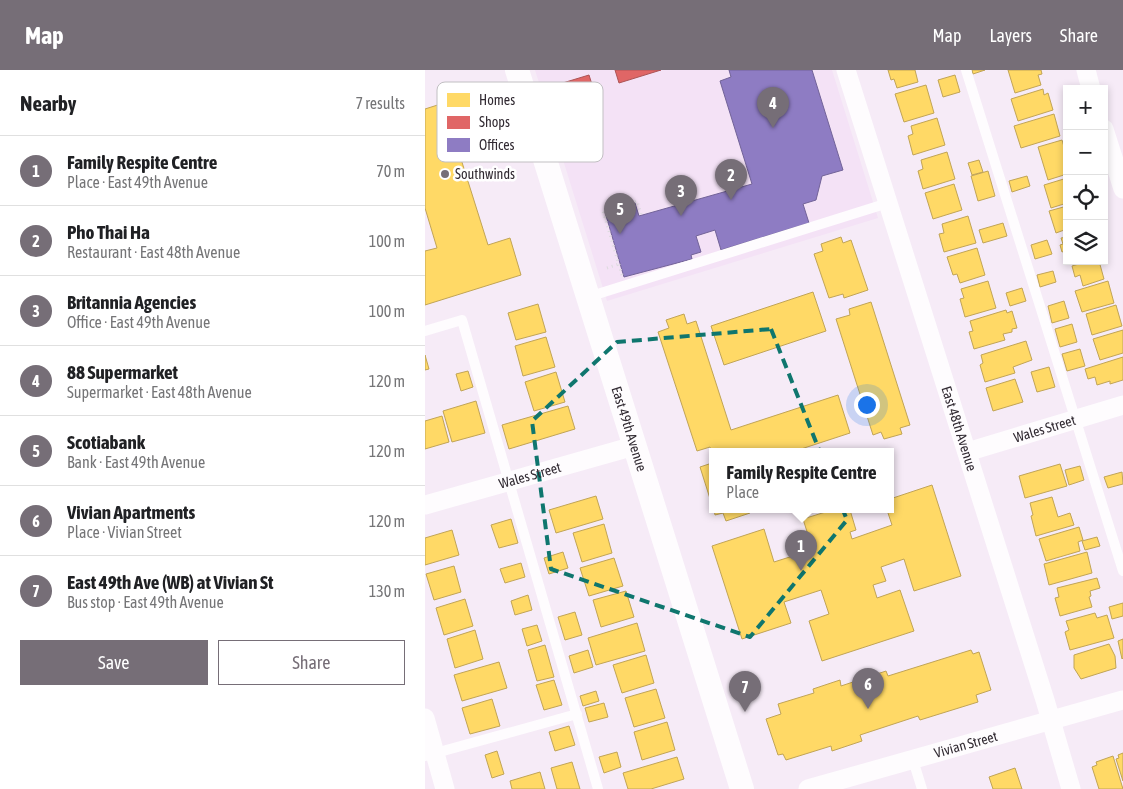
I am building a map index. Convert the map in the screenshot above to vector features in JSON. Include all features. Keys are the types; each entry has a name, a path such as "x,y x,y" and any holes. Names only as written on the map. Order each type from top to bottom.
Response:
{"street":[{"name":"East 49th Avenue","path":"517,70 521,82"},
{"name":"East 48th Avenue","path":"846,70 1071,789"},
{"path":"1086,70 1090,85"},
{"path":"1108,142 1123,189"},
{"name":"East 49th Avenue","path":"545,162 742,789"},
{"name":"Wales Street","path":"967,452 1123,405"},
{"name":"Wales Street","path":"425,505 634,446"},
{"name":"Vivian Street","path":"809,789 1123,700"},
{"path":"425,718 430,755 445,789"}],"lane":[{"path":"966,70 1123,571"},
{"path":"587,297 888,204"},
{"path":"425,331 462,320 598,789"},
{"path":"430,755 577,714"},
{"path":"913,760 922,789"}],"path":[{"path":"623,278 603,211 637,201 641,214"},
{"path":"607,268 619,264"}],"highlighted area":[{"path":"771,329 847,520 750,637 551,569 532,421 617,342"}],"shaded area":[{"path":"535,70 832,70 878,218 607,301 564,162 603,162 603,82 539,82"}],"building: Homes":[{"path":"888,70 915,70 918,82 897,88 894,79 891,80"},
{"path":"972,70 985,70 973,74"},
{"path":"1008,70 1041,70 1042,74 1038,75 1041,85 1015,93"},
{"path":"955,75 960,92 943,97 938,80"},
{"path":"926,85 934,113 904,122 895,94"},
{"path":"1043,89 1044,95 1048,93 1053,110 1018,121 1011,99"},
{"name":"Southwinds","path":"437,105 437,162 462,162 488,245 510,238 521,275 425,305 425,251 437,248 425,208 425,109"},
{"path":"1054,114 1060,136 1021,148 1014,126"},
{"path":"937,118 945,145 913,155 908,136 913,134 911,126"},
{"path":"1062,140 1063,175 1048,180 1038,147"},
{"path":"947,152 955,179 923,189 918,171 923,169 921,160"},
{"path":"979,160 983,172 972,175 968,163"},
{"path":"988,171 995,196 978,201 971,176"},
{"path":"1027,176 1030,186 1012,192 1009,181"},
{"path":"1063,179 1063,204 1051,208 1044,185"},
{"path":"954,184 962,210 933,219 925,193"},
{"path":"1063,207 1063,230 1056,233 1049,211"},
{"path":"968,216 976,243 944,252 939,234 944,233 942,224"},
{"path":"1003,223 1007,236 983,243 979,230"},
{"path":"841,237 843,243 851,240 868,290 844,298 843,294 829,298 814,254 823,251 821,244"},
{"path":"1047,240 1052,254 1035,259 1031,245"},
{"path":"977,248 985,275 960,283 957,274 953,275 947,257"},
{"path":"1100,265 1104,279 1083,286 1080,275 1075,277 1072,266"},
{"path":"1053,271 1056,282 1040,287 1037,275"},
{"path":"988,281 996,308 965,317 960,299 964,298 961,289"},
{"path":"1108,281 1114,303 1082,312 1075,291"},
{"path":"1022,288 1026,301 1010,306 1006,293"},
{"path":"813,292 826,331 724,365 711,326"},
{"path":"1064,301 1069,318 1052,323 1048,306"},
{"path":"871,302 910,425 900,428 902,434 884,439 881,432 873,435 836,319 850,315 849,309"},
{"path":"538,304 546,332 516,340 508,313"},
{"path":"1116,305 1122,326 1092,335 1086,314"},
{"path":"1006,310 1007,313 1012,311 1017,328 1012,329 1012,332 1003,334 1005,340 974,349 969,332 973,331 970,321"},
{"path":"684,314 687,324 696,321 731,430 838,395 850,433 804,448 710,447 697,451 658,332 669,328 666,320"},
{"path":"1072,324 1077,342 1060,347 1055,329"},
{"path":"1123,330 1123,353 1100,360 1093,339"},
{"path":"546,337 555,367 523,376 515,346"},
{"path":"1026,341 1032,360 1013,367 1015,373 985,382 980,365 983,363 981,355"},
{"path":"1080,349 1085,366 1067,371 1062,354"},
{"path":"425,355 429,369 425,370"},
{"path":"1123,357 1123,380 1097,385 1095,377 1088,379 1085,369"},
{"path":"1049,367 1055,387 1037,392 1031,372"},
{"path":"468,371 473,387 461,391 456,374"},
{"path":"556,372 565,402 534,411 525,382"},
{"path":"1015,379 1023,402 993,411 986,388"},
{"path":"476,401 485,433 452,442 443,411"},
{"path":"568,406 575,429 509,449 502,425"},
{"path":"442,416 449,442 425,449 425,421"},
{"path":"709,464 709,496 700,467"},
{"path":"1060,464 1067,486 1025,498 1019,476"},
{"path":"1080,466 1084,480 1069,485 1065,470"},
{"path":"1122,472 1123,484 1108,488 1104,477"},
{"path":"932,485 961,576 914,591 904,559 881,567 886,581 873,585 877,598 900,590 914,631 822,661 809,621 829,614 821,590 784,602 791,623 742,639 712,546 764,529 774,562 796,555 792,543 809,538 803,519 822,513 851,513 856,530 850,532 852,539 892,525 888,513 894,513 894,498"},
{"path":"596,496 603,519 556,533 549,510"},
{"path":"1052,497 1058,517 1070,513 1074,525 1036,536 1030,503"},
{"path":"723,513 750,513 726,521"},
{"path":"511,519 518,543 499,548 491,525"},
{"path":"604,524 612,553 582,562 573,533"},
{"path":"1079,527 1083,540 1078,542 1080,551 1046,561 1039,539"},
{"path":"452,530 459,555 425,565 425,538"},
{"path":"1097,537 1100,546 1085,550 1082,541"},
{"path":"563,552 568,568 549,574 544,558"},
{"path":"1087,552 1092,573 1049,585 1044,564"},
{"path":"614,558 623,586 589,596 580,568"},
{"path":"521,563 525,577 505,583 500,569"},
{"path":"454,566 461,592 434,600 426,574"},
{"path":"1097,578 1100,588 1090,591 1091,596 1089,597 1092,607 1060,616 1055,598 1059,597 1057,588"},
{"path":"626,591 634,617 601,627 593,600"},
{"path":"528,595 532,610 515,615 511,601"},
{"path":"465,599 473,626 444,635 436,608"},
{"path":"1123,603 1123,616 1112,619 1109,607"},
{"path":"575,612 582,635 565,640 558,617"},
{"path":"1095,613 1097,618 1107,615 1114,638 1070,650 1065,632 1069,630 1066,621"},
{"path":"637,623 645,651 596,665 588,638"},
{"path":"537,625 542,641 527,646 522,629"},
{"path":"475,630 483,659 455,668 447,639"},
{"path":"1123,639 1123,658 1122,659 1118,641"},
{"path":"1109,644 1115,656 1116,668 1081,679 1074,668 1074,655"},
{"path":"545,645 554,677 537,681 528,650"},
{"path":"588,650 593,667 574,673 569,656"},
{"path":"971,650 973,654 979,652 991,690 976,695 978,702 920,720 918,716 860,735 862,741 832,751 831,746 786,760 783,754 778,755 766,719 781,714 778,704 814,693 813,689 840,680 841,686 886,671 888,676"},
{"path":"646,655 654,683 622,693 613,665"},
{"path":"499,662 507,688 462,701 454,675"},
{"path":"554,680 562,705 544,710 536,685"},
{"path":"656,689 665,718 634,727 625,698"},
{"path":"596,691 599,701 583,706 580,696"},
{"path":"492,699 500,726 470,734 462,708"},
{"path":"604,703 608,717 589,722 585,708"},
{"path":"667,722 675,750 642,760 634,732"},
{"path":"569,726 575,745 555,751 549,732"},
{"path":"497,751 504,774 492,778 485,755"},
{"path":"617,752 621,767 604,773 599,757"},
{"path":"1123,753 1123,781 1116,759 1119,758 1118,755"},
{"path":"1113,756 1123,789 1099,789 1092,767 1097,765 1096,762"},
{"path":"677,757 684,779 651,789 628,789 623,773"},
{"path":"572,762 580,789 557,789 551,768"},
{"path":"1015,768 1022,789 993,789 989,777"},
{"path":"540,772 545,789 512,789 510,781"}],"building: Shops":[{"path":"615,70 661,70 619,83"},
{"path":"589,75 591,82 566,82"}],"building: Offices":[{"path":"729,70 812,70 843,170 822,176 816,200 803,204 809,223 721,250 715,230 696,236 701,252 691,255 692,259 624,277 605,212 635,203 639,216 752,184 720,81 731,77"}],"place":[{"name":"88 Supermarket","path":"773,128"},
{"name":"Southwinds","path":"445,174"},
{"name":"Pho Thai Ha","path":"731,200"},
{"name":"Britannia Agencies","path":"681,216"},
{"name":"Scotiabank","path":"620,234"},
{"name":"Family Respite Centre","path":"801,571"},
{"name":"Vivian Apartments","path":"868,709"},
{"name":"East 49th Ave (WB) at Vivian St","path":"745,712"}]}
